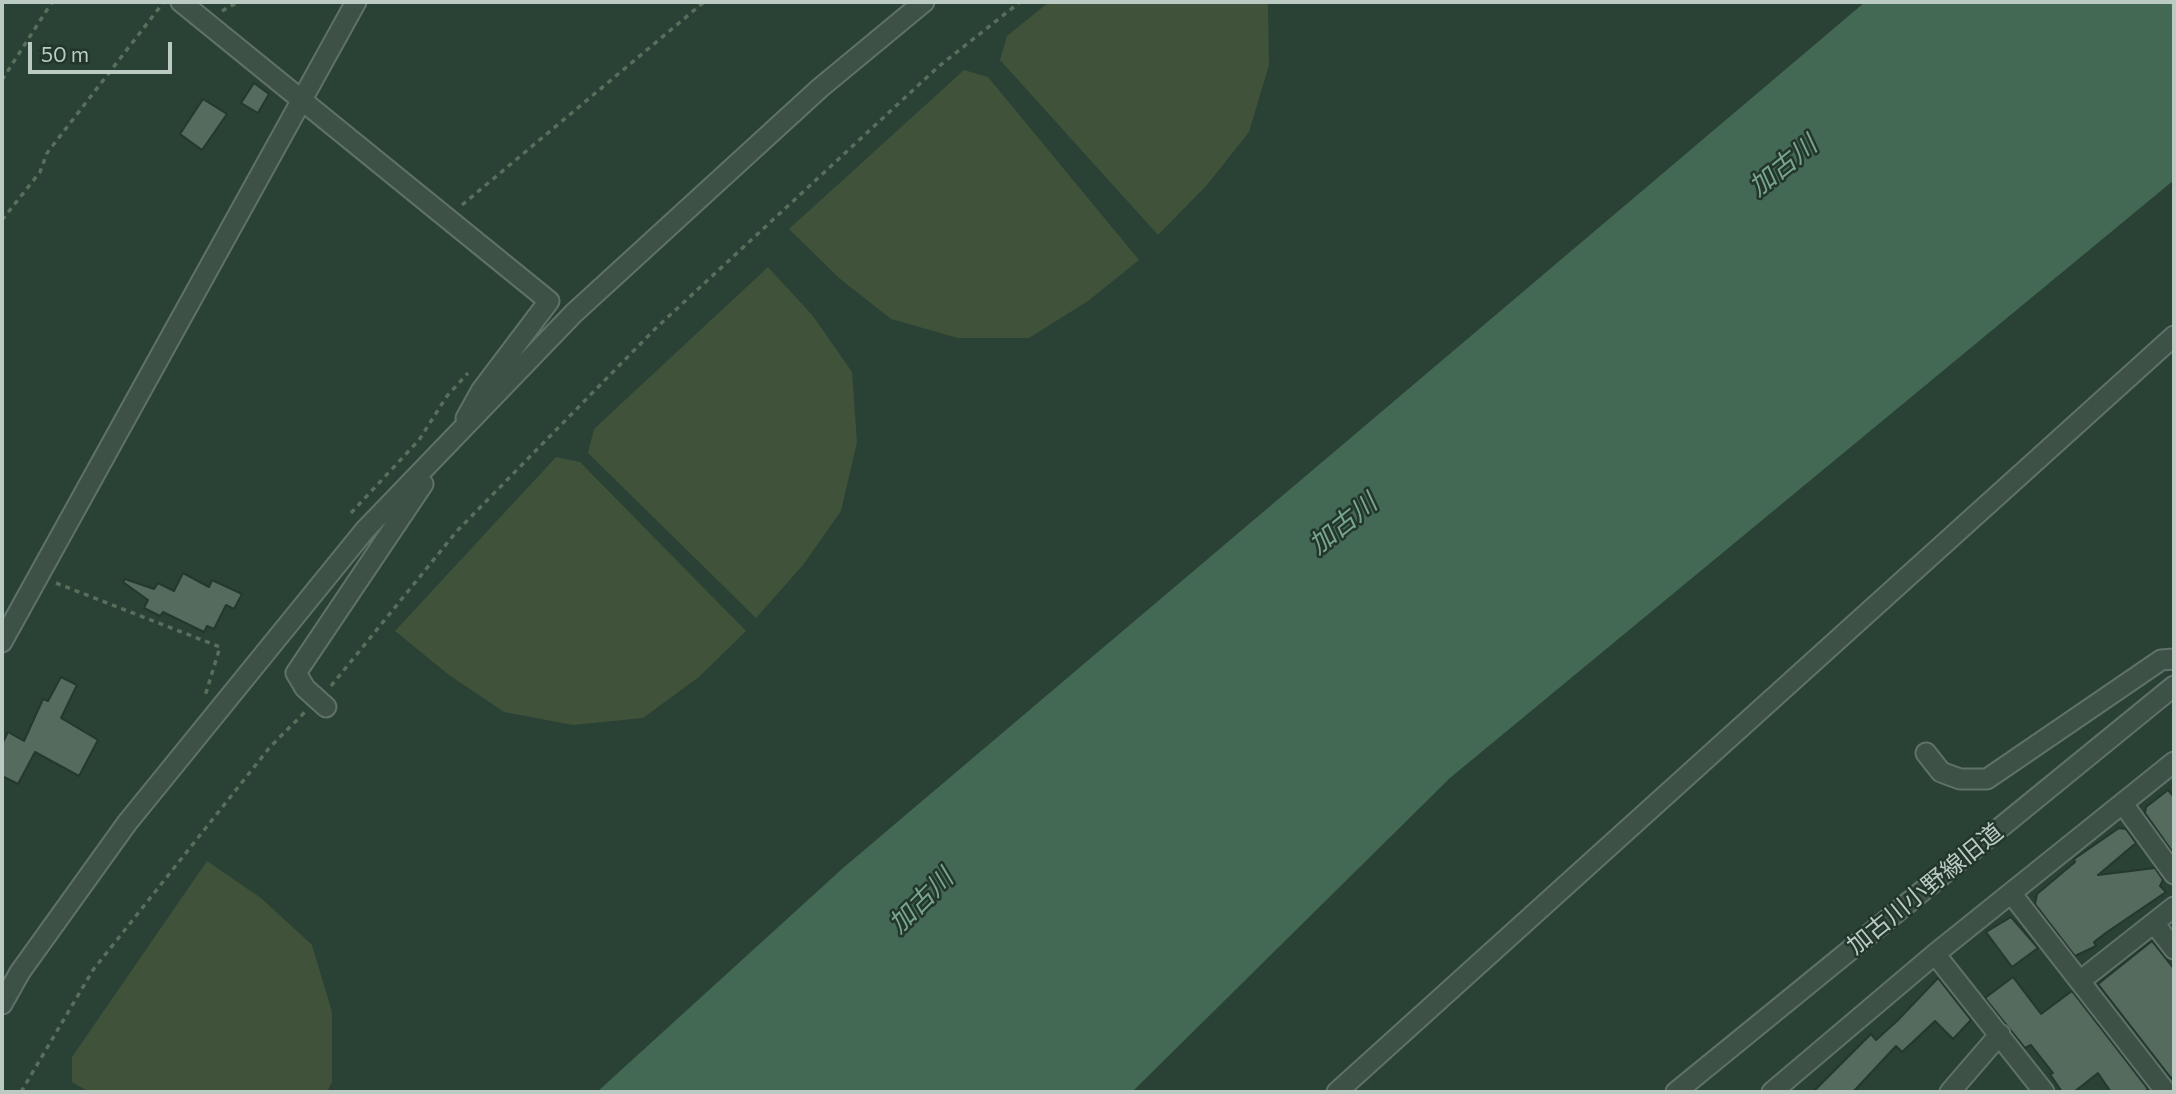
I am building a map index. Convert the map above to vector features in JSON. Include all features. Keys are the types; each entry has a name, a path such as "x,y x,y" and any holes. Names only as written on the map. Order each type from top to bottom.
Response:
{"street":[{"path":"181,2 549,301 481,391 456,439 296,673 321,704"},
{"path":"2,642 356,2"},
{"path":"2,1004 20,972 127,823 200,729 365,530 456,439 574,313 820,88 924,2"},
{"path":"1337,1092 2174,336"},
{"path":"1926,753 1941,772 1960,779 1987,779 2161,660 2174,659"},
{"name":"加古川小野線旧道","path":"1676,1092 2174,686"},
{"path":"1772,1092 1935,954 2174,762"},
{"path":"2123,804 2174,874"},
{"path":"2011,893 2166,1092"},
{"path":"2080,981 2174,907"},
{"path":"2154,923 2174,949"},
{"path":"1935,954 2045,1092"},
{"path":"1950,1092 2000,1034"}],"path":[{"path":"2,80 52,2"},
{"path":"2,220 40,172 47,153 165,2"},
{"path":"446,218 705,2"},
{"path":"21,1092 93,970 270,747 321,704 457,531 656,328 939,67 1020,2"},
{"path":"351,513 419,440 447,396 472,369"},
{"path":"38,576 220,647 205,696 200,729"}],"shaded area":[{"path":"1049,2 1268,2 1269,65 1249,132 1207,185 1158,235 1000,60 1007,36"},
{"path":"964,70 988,77 1139,260 1088,301 1029,338 958,338 891,319 839,278 789,229"},
{"path":"768,267 813,316 852,372 857,442 841,511 803,565 756,618 588,453 594,429"},
{"path":"556,457 580,462 746,631 699,677 643,718 573,725 504,712 449,675 395,631"},
{"path":"207,861 261,898 312,945 332,1012 332,1082 327,1092 89,1092 72,1082 72,1057"}],"water":[{"name":"加古川","path":"1865,2 2174,2 2174,180 1450,778 1132,1092 597,1092 843,868"}],"building":[{"path":"254,83 269,94 258,113 241,103"},
{"path":"203,99 227,114 202,150 180,134"},
{"path":"183,573 209,587 212,580 242,594 234,609 226,605 214,629 207,626 204,632 163,612 160,616 144,608 148,600 123,582 125,579 154,589 158,583 174,591"},
{"path":"61,677 77,685 61,718 98,740 79,776 35,752 18,784 2,776 2,744 8,732 24,741 43,699 48,701"},
{"path":"2168,790 2174,797 2174,854 2145,813 2146,807"},
{"path":"2119,828 2126,829 2136,843 2098,875 2155,868 2163,880 2160,886 2166,892 2094,942 2096,946 2075,956 2035,904 2037,894 2075,862 2074,859"},
{"path":"2011,917 2038,948 2012,967 1986,932"},
{"path":"2152,941 2174,969 2174,1076 2171,1078 2098,984"},
{"path":"2013,977 2041,1014 2072,991 2148,1089 2144,1092 2111,1092 2098,1073 2074,1092 2062,1092 2050,1074 2053,1073 2031,1045 2025,1048 1985,998"},
{"path":"1938,978 1971,1020 1953,1039 1935,1021 1902,1052 1896,1046 1853,1092 1813,1092 1871,1034 1876,1040 1897,1021"}]}
